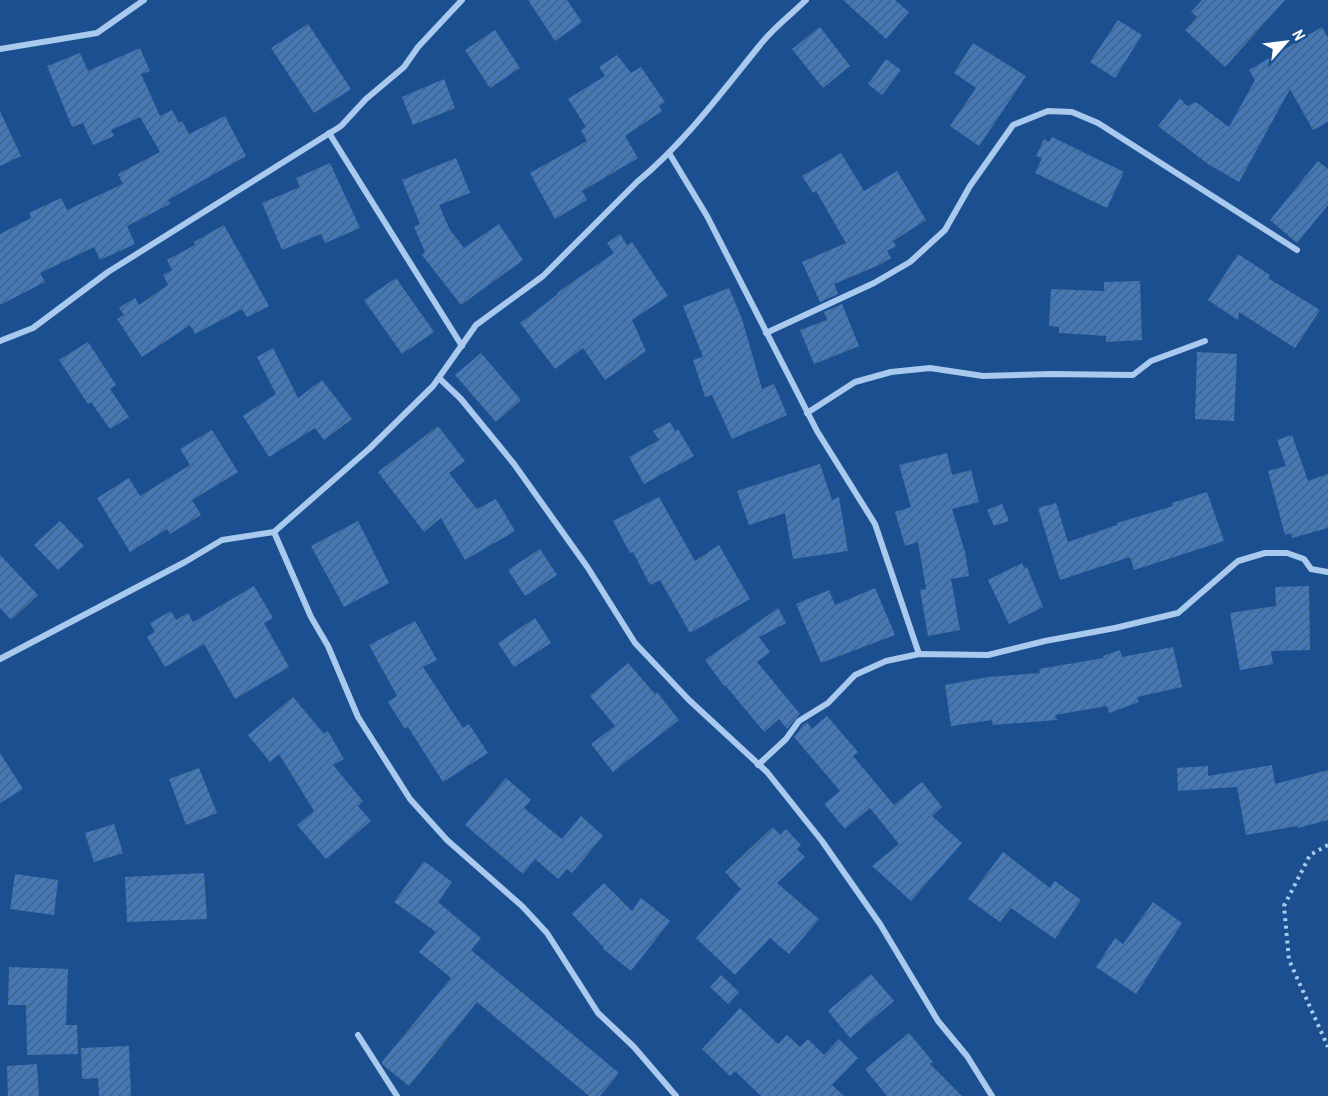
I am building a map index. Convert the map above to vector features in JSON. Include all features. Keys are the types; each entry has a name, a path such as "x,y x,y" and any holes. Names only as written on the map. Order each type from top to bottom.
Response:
{"street":[{"path":"0,49 97,33 144,0"},
{"path":"0,341 33,328 108,272 341,126 366,99 404,67 418,47 462,0"},
{"path":"0,659 222,540 274,532 370,448 439,378 476,325 543,276 623,195 669,153 718,99 770,33 806,0"},
{"path":"766,333 864,288 910,262 945,230 970,186 1014,125 1048,111 1072,112 1098,123 1297,250"},
{"path":"328,133 462,346"},
{"path":"669,153 707,216 807,413 875,524 919,654"},
{"path":"807,413 855,382 891,372 930,368 982,376 1133,375 1151,361 1205,341"},
{"path":"439,378 461,399 514,464 588,568 635,643 689,700 767,772 822,841 880,924 938,1021 967,1056 992,1096"},
{"path":"274,532 311,617 328,646 358,717 410,798 447,840 522,906 547,933 598,1013 634,1047 676,1096"},
{"path":"758,765 786,740 800,721 828,703 855,675 886,661 919,654 988,655 1045,640 1116,628 1178,613 1238,561 1265,553 1287,553 1304,559 1311,569 1328,572"},
{"path":"358,1035 397,1096"}],"path":[{"path":"1328,845 1310,855 1284,906 1288,960 1328,1047"}],"building":[{"path":"528,0 567,0 582,22 555,41"},
{"path":"843,0 895,0 909,12 886,39"},
{"path":"1202,0 1285,0 1225,67 1185,30 1197,17 1191,12"},
{"path":"1118,20 1142,35 1115,78 1090,62"},
{"path":"308,24 351,89 314,113 271,48"},
{"path":"820,27 850,66 823,88 792,49"},
{"path":"1322,27 1328,38 1328,122 1313,130 1290,89 1239,182 1208,164 1158,126 1180,98 1187,106 1196,102 1229,127 1255,80 1249,70"},
{"path":"495,30 520,68 490,88 465,50"},
{"path":"973,43 1026,76 979,146 950,126 976,88 954,73"},
{"path":"140,48 150,71 141,74 160,116 172,110 179,123 182,121 189,134 225,116 246,156 168,200 170,204 127,226 135,244 100,260 94,247 40,273 45,282 0,305 0,234 31,218 29,213 61,198 67,210 123,184 118,174 160,152 140,117 111,130 114,136 93,145 83,123 72,127 47,66 80,53 88,71"},
{"path":"617,55 631,73 641,67 665,102 659,106 662,111 625,136 638,158 582,191 587,200 555,219 530,173 587,141 581,130 586,127 568,99 605,76 599,67"},
{"path":"886,59 901,70 882,95 868,84"},
{"path":"444,79 455,108 413,125 402,97"},
{"path":"0,111 21,156 0,166"},
{"path":"1052,137 1124,172 1107,208 1035,173 1042,158 1036,156 1044,139 1049,142"},
{"path":"841,153 864,191 897,171 926,220 893,241 896,246 887,251 891,258 834,284 838,294 820,302 802,262 846,243 816,191 813,193 802,176"},
{"path":"456,158 470,193 439,205 450,230 464,248 499,224 523,260 461,305 422,255 425,252 414,227 420,224 402,180"},
{"path":"1318,161 1328,169 1328,205 1297,243 1270,220"},
{"path":"330,163 360,228 325,243 321,234 282,250 262,203 300,187 296,178"},
{"path":"224,225 269,306 247,317 242,309 195,334 190,325 142,357 117,319 124,315 119,308 135,298 139,305 168,285 163,275 172,270 167,260 195,245 194,242"},
{"path":"620,234 627,245 632,242 668,296 632,320 646,351 605,380 583,348 555,369 520,323 557,293 614,253 607,243"},
{"path":"1238,254 1270,275 1268,278 1320,310 1295,348 1239,312 1238,320 1208,300"},
{"path":"396,278 434,332 402,354 364,300"},
{"path":"1140,281 1142,340 1106,342 1106,336 1059,333 1059,327 1049,326 1051,289 1104,291 1104,282"},
{"path":"729,288 742,319 762,389 774,384 787,415 732,439 712,395 705,397 693,360 703,357 683,306"},
{"path":"842,304 859,346 814,364 800,330 827,320 824,312"},
{"path":"88,342 116,385 110,389 129,417 110,429 91,402 88,404 59,360"},
{"path":"273,348 298,398 322,380 352,419 324,440 315,428 269,457 243,416 276,394 257,357"},
{"path":"1197,352 1237,354 1234,421 1195,419"},
{"path":"481,353 521,400 496,422 455,375"},
{"path":"670,422 675,431 678,429 694,456 644,484 629,457 659,440 653,431"},
{"path":"438,426 465,461 449,473 477,509 496,499 515,531 465,560 441,518 424,532 378,472"},
{"path":"212,430 238,472 192,500 201,515 170,534 167,529 130,552 97,498 129,478 140,496 190,465 180,449"},
{"path":"1292,435 1308,481 1328,474 1328,528 1292,538 1291,533 1285,535 1268,471 1286,466 1277,440"},
{"path":"947,453 952,475 971,470 979,502 952,509 965,552 969,576 951,579 960,630 928,636 920,590 926,589 918,542 905,546 895,512 911,507 899,465"},
{"path":"820,464 832,500 839,497 848,551 793,559 785,513 749,525 737,491"},
{"path":"1207,492 1224,541 1134,570 1130,557 1060,580 1038,508 1056,503 1068,542"},
{"path":"659,497 695,561 719,545 750,599 690,633 660,580 650,585 613,521"},
{"path":"1002,504 1009,521 994,526 987,510"},
{"path":"60,521 84,546 58,570 34,545"},
{"path":"358,521 389,583 344,607 311,546"},
{"path":"540,549 557,575 525,596 508,570"},
{"path":"0,555 38,595 11,620 0,608"},
{"path":"1022,563 1024,568 1027,567 1043,607 1009,624 988,580"},
{"path":"254,586 273,618 264,623 289,667 235,699 204,644 165,667 147,637 155,632 150,623 171,611 176,620 188,613 193,622"},
{"path":"1309,586 1310,650 1271,651 1273,664 1240,670 1230,613 1276,606 1275,587"},
{"path":"875,588 895,635 821,663 796,604 829,590 835,605"},
{"path":"778,608 786,623 759,637 770,652 757,662 800,714 787,729 779,719 764,732 705,660"},
{"path":"535,618 551,643 514,667 498,643"},
{"path":"415,621 437,660 423,667 463,728 469,724 488,753 443,782 408,727 405,729 388,702 397,696 369,645"},
{"path":"1173,647 1182,687 1137,697 1139,702 1109,713 1107,706 1055,715 1057,720 993,725 992,720 951,726 945,685 988,677 1040,673 1039,669 1104,658 1103,656 1120,650 1122,657"},
{"path":"628,663 655,694 657,692 679,720 613,772 591,744 615,726 590,696"},
{"path":"293,697 324,734 328,731 344,759 333,765 363,801 358,806 371,821 326,859 297,825 314,811 279,754 270,762 248,735"},
{"path":"827,716 858,752 853,756 894,805 922,782 942,807 932,816 962,843 911,901 872,866 899,844 870,808 845,829 824,804 840,791 794,737 807,722 812,729"},
{"path":"0,753 23,789 0,803"},
{"path":"1272,765 1275,784 1328,770 1328,820 1298,828 1297,826 1246,835 1237,787 1178,791 1177,768 1208,766 1208,776"},
{"path":"199,768 217,813 186,825 169,779"},
{"path":"506,778 531,800 524,808 562,839 581,816 603,836 572,873 567,869 558,879 535,859 523,874 465,825"},
{"path":"114,824 123,853 94,862 85,833"},
{"path":"773,827 780,835 786,829 801,845 797,849 805,857 777,883 819,919 789,954 770,938 735,975 696,938 741,889 725,872"},
{"path":"1003,852 1050,888 1055,881 1081,900 1055,939 1011,908 1000,922 968,899"},
{"path":"424,861 452,882 438,902 481,938 471,950 619,1073 600,1096 589,1096 477,1002 409,1086 383,1065 382,1062 451,978 419,952 436,932 394,902"},
{"path":"204,873 207,919 127,922 125,877"},
{"path":"15,874 58,880 54,915 10,909"},
{"path":"604,883 632,911 641,898 670,921 631,971 603,949 572,914"},
{"path":"1153,902 1182,923 1136,994 1096,967 1115,938 1123,944"},
{"path":"9,967 68,969 66,1025 77,1025 78,1054 27,1055 26,1005 8,1005"},
{"path":"871,974 894,1001 850,1038 828,1011"},
{"path":"721,975 739,992 728,1004 710,987"},
{"path":"740,1008 778,1044 787,1035 800,1047 808,1039 824,1055 839,1039 858,1058 832,1085 844,1096 761,1096 735,1071 730,1076 702,1049"},
{"path":"909,1033 933,1062 930,1064 962,1096 887,1096 865,1069"},
{"path":"129,1046 131,1096 99,1096 98,1078 82,1079 81,1048"},
{"path":"37,1064 39,1096 8,1096 7,1066"}]}
